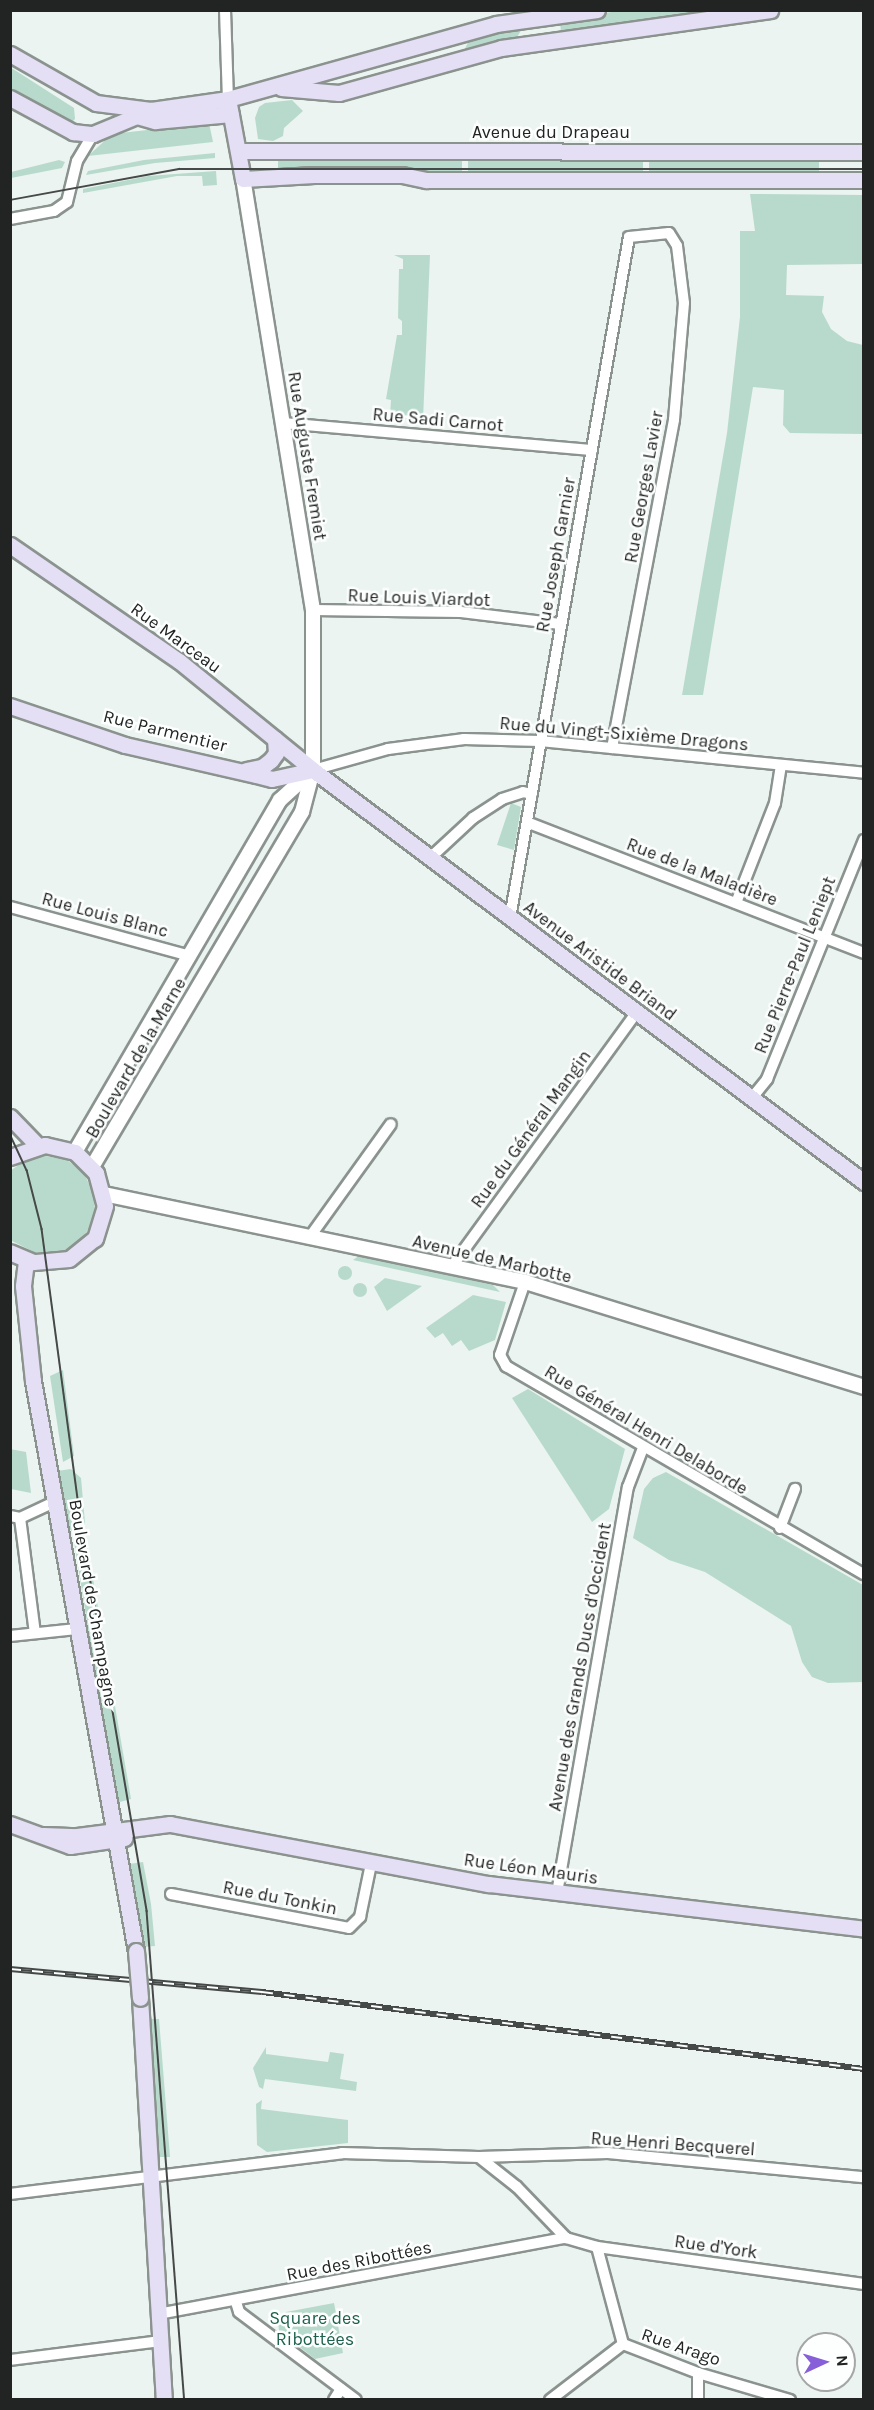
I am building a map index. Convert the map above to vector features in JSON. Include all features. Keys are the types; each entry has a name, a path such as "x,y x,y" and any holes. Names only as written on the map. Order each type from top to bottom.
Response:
{"main road":[{"path":"10,54 42,75 104,106 144,113 155,121 230,106 269,86 311,78 496,24 597,10"},
{"path":"269,86 339,93 501,48 770,10"},
{"path":"10,98 73,132 97,132 144,113"},
{"path":"97,132 104,106"},
{"name":"Rue Auguste Fremiet","path":"230,106 243,179"},
{"name":"Avenue du Drapeau","path":"238,151 864,152"},
{"path":"243,179 402,175 426,180 864,180"},
{"name":"Rue Marceau","path":"10,545 179,661 313,770"},
{"name":"Rue Parmentier","path":"10,706 125,745 272,778 313,770"},
{"path":"237,769 253,770 269,763 276,753 275,739"},
{"name":"Avenue Aristide Briand","path":"313,770 864,1182"},
{"path":"10,1117 37,1145"},
{"path":"10,1157 37,1145 60,1146 75,1152 92,1167 104,1194 100,1228 87,1246 58,1262 26,1261 10,1252"},
{"name":"Boulevard de Champagne","path":"26,1261 23,1286 33,1381 136,1951 164,2400"},
{"name":"Rue Léon Mauris","path":"10,1824 43,1835 78,1836 114,1835 161,1824 371,1864 557,1893 864,1929"}],"street":[{"path":"225,10 230,106"},
{"path":"10,219 54,212 67,202 77,161 97,132"},
{"name":"Rue Auguste Fremiet","path":"243,179 313,610 313,770"},
{"name":"Rue Joseph Garnier","path":"510,918 529,823 540,741 629,237 669,233"},
{"name":"Rue Georges Lavier","path":"612,748 674,420 684,303 677,246 669,233"},
{"name":"Rue Sadi Carnot","path":"282,423 591,450"},
{"name":"Rue Louis Viardot","path":"313,610 461,612 560,624"},
{"name":"Rue du Vingt-Sixième Dragons","path":"313,770 434,741 540,741 864,773"},
{"path":"736,903 775,803 781,765"},
{"name":"Boulevard de la Marne","path":"75,1152 280,800 313,770"},
{"name":"Boulevard de la Marne","path":"92,1167 302,812 313,770"},
{"path":"430,858 473,818 502,799 523,792 532,794"},
{"name":"Rue de la Maladière","path":"529,823 864,952"},
{"name":"Rue Pierre-Paul Leniept","path":"751,1099 767,1079 864,840"},
{"name":"Rue Louis Blanc","path":"10,907 190,956"},
{"name":"Boulevard de la Marne","path":"190,956 210,967"},
{"name":"Rue du Général Mangin","path":"453,1265 636,1013"},
{"path":"309,1238 391,1124"},
{"name":"Avenue de Marbotte","path":"104,1194 309,1238 453,1265 525,1282 864,1388"},
{"name":"Rue Général Henri Delaborde","path":"525,1282 500,1355 506,1366 780,1528 864,1574"},
{"name":"Avenue des Grands Ducs d'Occident","path":"557,1893 628,1486 643,1448"},
{"path":"780,1528 795,1489"},
{"path":"35,1633 15,1517 56,1501"},
{"path":"10,1636 77,1629"},
{"name":"Rue du Tonkin","path":"171,1894 349,1928 360,1917 371,1864"},
{"name":"Rue Henri Becquerel","path":"10,2194 359,2152 479,2157 608,2153 864,2177"},
{"path":"479,2157 518,2187 566,2238"},
{"name":"Rue d'York","path":"566,2238 597,2247 864,2284"},
{"name":"Rue des Ribottées","path":"158,2314 236,2302 566,2238"},
{"name":"Rue Arago","path":"597,2247 623,2344 698,2373 790,2400"},
{"path":"236,2302 239,2312 356,2400"},
{"path":"10,2360 160,2341"},
{"path":"550,2400 623,2344"},
{"path":"698,2373 698,2400"},
{"path":"334,2400 341,2389"}],"green space":[{"path":"619,11 738,11 561,34 560,19"},
{"path":"525,24 514,42 462,55 472,34"},
{"path":"10,67 74,108 75,119 71,123 11,94"},
{"path":"292,100 303,111 284,128 283,136 273,141 258,139 255,118 259,107 265,103"},
{"path":"209,123 213,142 88,156 112,134"},
{"path":"215,153 215,158 155,163 86,175 88,171 144,160"},
{"path":"278,156 462,156 462,176 278,176"},
{"path":"468,156 643,156 643,176 468,176"},
{"path":"649,156 819,156 819,176 649,176"},
{"path":"59,160 65,162 62,168 11,178 11,172"},
{"path":"216,171 217,185 203,186 202,176 177,176 83,193 83,189 148,176"},
{"path":"750,194 863,195 863,264 787,265 786,295 824,296 822,312 831,329 847,341 863,345 863,434 790,433 783,425 784,390 753,387 703,695 682,695 727,433 740,317 740,231 755,231"},
{"path":"394,255 430,255 423,420 385,417 390,415 391,400 386,399 397,335 402,335 402,321 398,318 399,269 403,269 403,259"},
{"path":"511,803 521,807 514,850 497,845"},
{"path":"46,1156 67,1160 83,1172 94,1193 95,1213 92,1225 77,1244 59,1253 38,1254 10,1240 10,1171 27,1159"},
{"path":"360,1255 493,1285 500,1292 353,1260"},
{"path":"342,1266 348,1266 352,1273 348,1280 342,1280 338,1276 338,1270"},
{"path":"385,1278 422,1286 387,1311 374,1287"},
{"path":"360,1283 365,1285 367,1290 365,1295 360,1297 355,1295 353,1290 355,1285"},
{"path":"473,1295 506,1302 495,1340 469,1351 461,1340 452,1346 443,1333 435,1338 426,1328"},
{"path":"63,1370 74,1456 63,1462 50,1376"},
{"path":"528,1389 625,1449 609,1509 592,1522 512,1398"},
{"path":"10,1449 26,1452 31,1493 11,1489"},
{"path":"71,1469 81,1478 85,1523 78,1534 70,1530 57,1471"},
{"path":"666,1472 863,1585 863,1682 828,1683 812,1677 802,1662 791,1626 705,1572 669,1560 633,1538 644,1489 653,1478"},
{"path":"86,1538 131,1799 116,1803 74,1541"},
{"path":"143,1862 151,1904 155,1946 141,1947 129,1864"},
{"path":"146,2019 159,2019 170,2157 154,2157"},
{"path":"266,2047 266,2054 328,2062 330,2052 344,2054 340,2079 357,2082 356,2091 265,2079 263,2089 259,2087 253,2068"},
{"path":"262,2100 261,2109 348,2120 348,2143 267,2152 257,2145 256,2104"},
{"name":"Square des Ribottées","path":"334,2303 343,2353 315,2359 279,2331 278,2320 286,2312"}],"tram line":[{"path":"10,200 179,169 864,169"},
{"path":"10,1134 27,1170 42,1229 82,1530 147,1911 185,2400"}],"railway":[{"path":"10,1969 262,1992 864,2069"}]}
